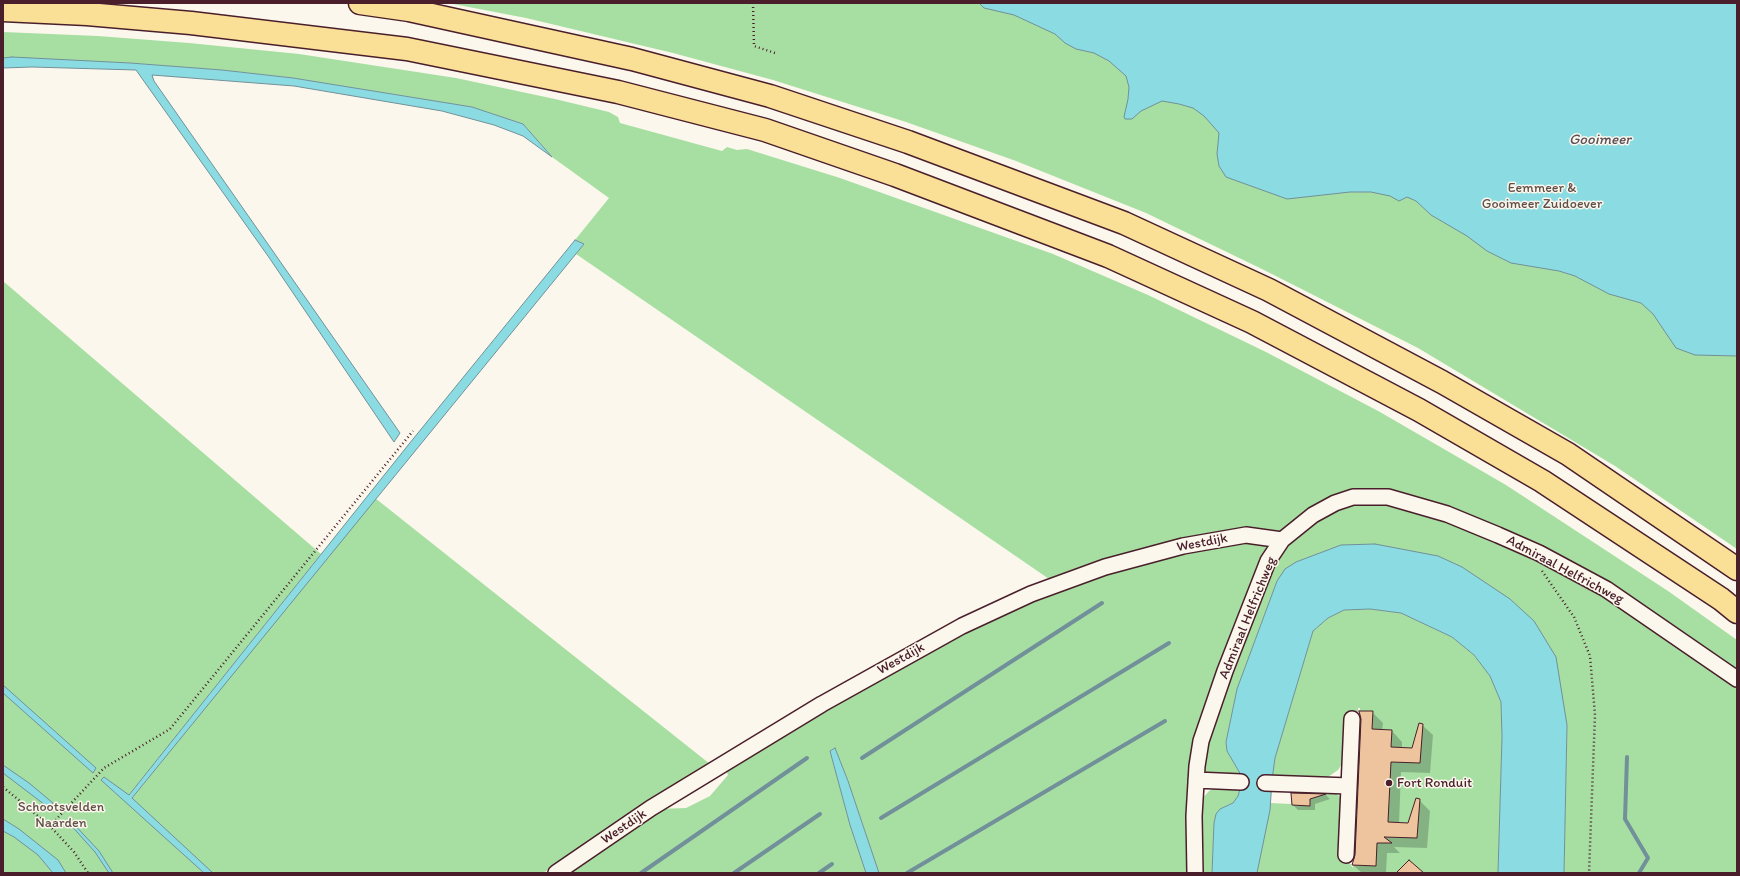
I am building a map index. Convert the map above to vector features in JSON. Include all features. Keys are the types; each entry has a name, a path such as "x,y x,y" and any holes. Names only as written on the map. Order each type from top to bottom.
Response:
{"highway":[{"path":"360,3 408,10 632,59 770,96 908,142 1124,223 1269,290 1442,382 1568,454 1737,569"},
{"path":"3,10 87,14 191,23 406,49 618,92 765,130 880,170 1108,256 1252,322 1419,410 1542,481 1721,599 1737,612"}],"street":[{"name":"Admiraal Helfrichweg","path":"1195,873 1194,816 1196,780 1201,741 1225,671 1268,561 1282,540 1313,515 1335,503 1353,497 1388,497 1446,514 1524,546 1613,593 1737,679"},
{"name":"Westdijk","path":"556,873 651,808 822,704 962,626 1031,594 1105,567 1183,546 1246,535 1282,540"},
{"path":"1346,855 1352,719"},
{"path":"1196,780 1241,782"},
{"path":"1265,783 1349,786"}],"path":[{"path":"753,3 754,46 775,53"},
{"path":"50,826 104,768 170,729 412,431"},
{"path":"1524,546 1574,617 1590,656 1595,715 1589,873"},
{"path":"3,787 50,826 74,852 88,873"}],"green space":[{"name":"Eemmeer & Gooimeer Zuidoever","path":"448,3 1737,3 1737,549 1615,466 1418,348 1264,270 1146,213 1016,161 906,122 773,80 673,53 526,18"},
{"path":"3,32 98,36 299,54 456,78 609,112 618,117 620,123 722,151 727,147 737,150 747,149 840,178 1053,254 1148,295 1266,352 1380,412 1506,485 1668,591 1737,640 1737,673 1540,549 1365,491 1284,535 1268,533 1052,581 576,254 584,244 575,240 609,198 552,157 523,124 472,107 293,78 222,70 130,63 3,58"},
{"name":"Schootsvelden Naarden","path":"3,281 321,554 129,795 132,798 375,498 710,764 543,873 3,873"},
{"path":"1384,501 1445,519 1538,557 1614,598 1737,685 1737,873 1564,873 1567,725 1534,621 1277,581 1237,689 1226,742 1227,751 1241,775 1204,773 1202,754 1271,564 1281,550 1315,520 1341,505"},
{"path":"1250,539 1267,545 1268,552 1198,739 1191,873 879,873 848,781 835,748 830,751 850,825 866,873 567,873 659,809 686,808 710,796 728,775 725,767 820,709 1036,595 1109,570"},
{"path":"1370,609 1401,613 1452,637 1474,655 1490,676 1501,702 1502,737 1498,873 1257,873 1270,803 1291,804 1292,790 1332,791 1341,798 1339,860 1348,861 1353,868 1360,708 1358,708 1358,715 1343,762 1338,770 1328,777 1315,781 1272,780 1275,758 1313,631 1328,618 1344,610"},
{"path":"1221,785 1241,786 1238,796 1233,803 1220,809 1214,823 1212,873 1199,873 1202,799 1209,791"}],"water":[{"name":"Gooimeer","path":"979,3 1737,3 1737,356 1695,355 1676,348 1653,314 1641,303 1609,294 1575,276 1559,271 1511,263 1487,251 1467,236 1431,215 1416,201 1407,197 1399,201 1390,196 1371,192 1350,192 1287,199 1226,177 1219,166 1217,154 1219,133 1204,116 1193,108 1162,101 1141,111 1132,119 1125,119 1124,117 1129,87 1126,76 1109,61 1094,53 1076,49 1065,43 1055,34 1014,15 984,8"},
{"path":"12,57 130,63 222,70 293,78 472,107 523,124 552,157 523,136 494,125 442,111 294,86 152,75 154,81 400,433 394,442 268,256 136,70 32,67 3,68 3,58"},
{"path":"575,240 584,244 132,798 213,873 204,873 101,780 104,777 129,795 409,444"},
{"path":"1375,544 1438,556 1462,567 1510,599 1534,621 1556,657 1567,725 1564,873 1498,873 1502,737 1501,702 1490,676 1474,655 1452,637 1401,613 1370,609 1344,610 1328,618 1313,631 1275,758 1270,810 1257,873 1212,873 1214,823 1216,814 1220,809 1233,803 1238,796 1241,786 1241,775 1227,751 1226,742 1237,689 1277,581 1285,569 1296,562 1341,545"},
{"path":"3,685 96,768 93,773 3,693"},
{"path":"835,748 848,781 879,873 866,873 850,825 830,751"},
{"path":"3,765 29,783 53,803 49,808 3,773"},
{"path":"3,819 19,829 58,860 66,873 53,873 38,855 14,837 3,831"},
{"path":"70,820 99,851 113,873 109,873 95,852 68,822"}],"building":[{"path":"1359,711 1373,711 1372,729 1392,730 1391,747 1412,748 1419,723 1423,724 1420,763 1391,762 1388,822 1408,823 1416,798 1420,799 1417,838 1384,837 1392,843 1377,843 1376,866 1352,865 1355,855 1361,719"},
{"path":"1291,793 1326,794 1310,799 1310,806 1292,805"},
{"path":"1409,860 1424,873 1396,873"}],"waterway":[{"path":"862,758 1102,603"},
{"path":"881,818 1169,643"},
{"path":"907,873 1165,721"},
{"path":"1627,757 1625,819 1648,858 1639,873"},
{"path":"641,873 807,758"},
{"path":"734,873 820,814"},
{"path":"819,873 832,864"}],"place":[{"name":"Fort Ronduit","path":"1389,783"}]}
